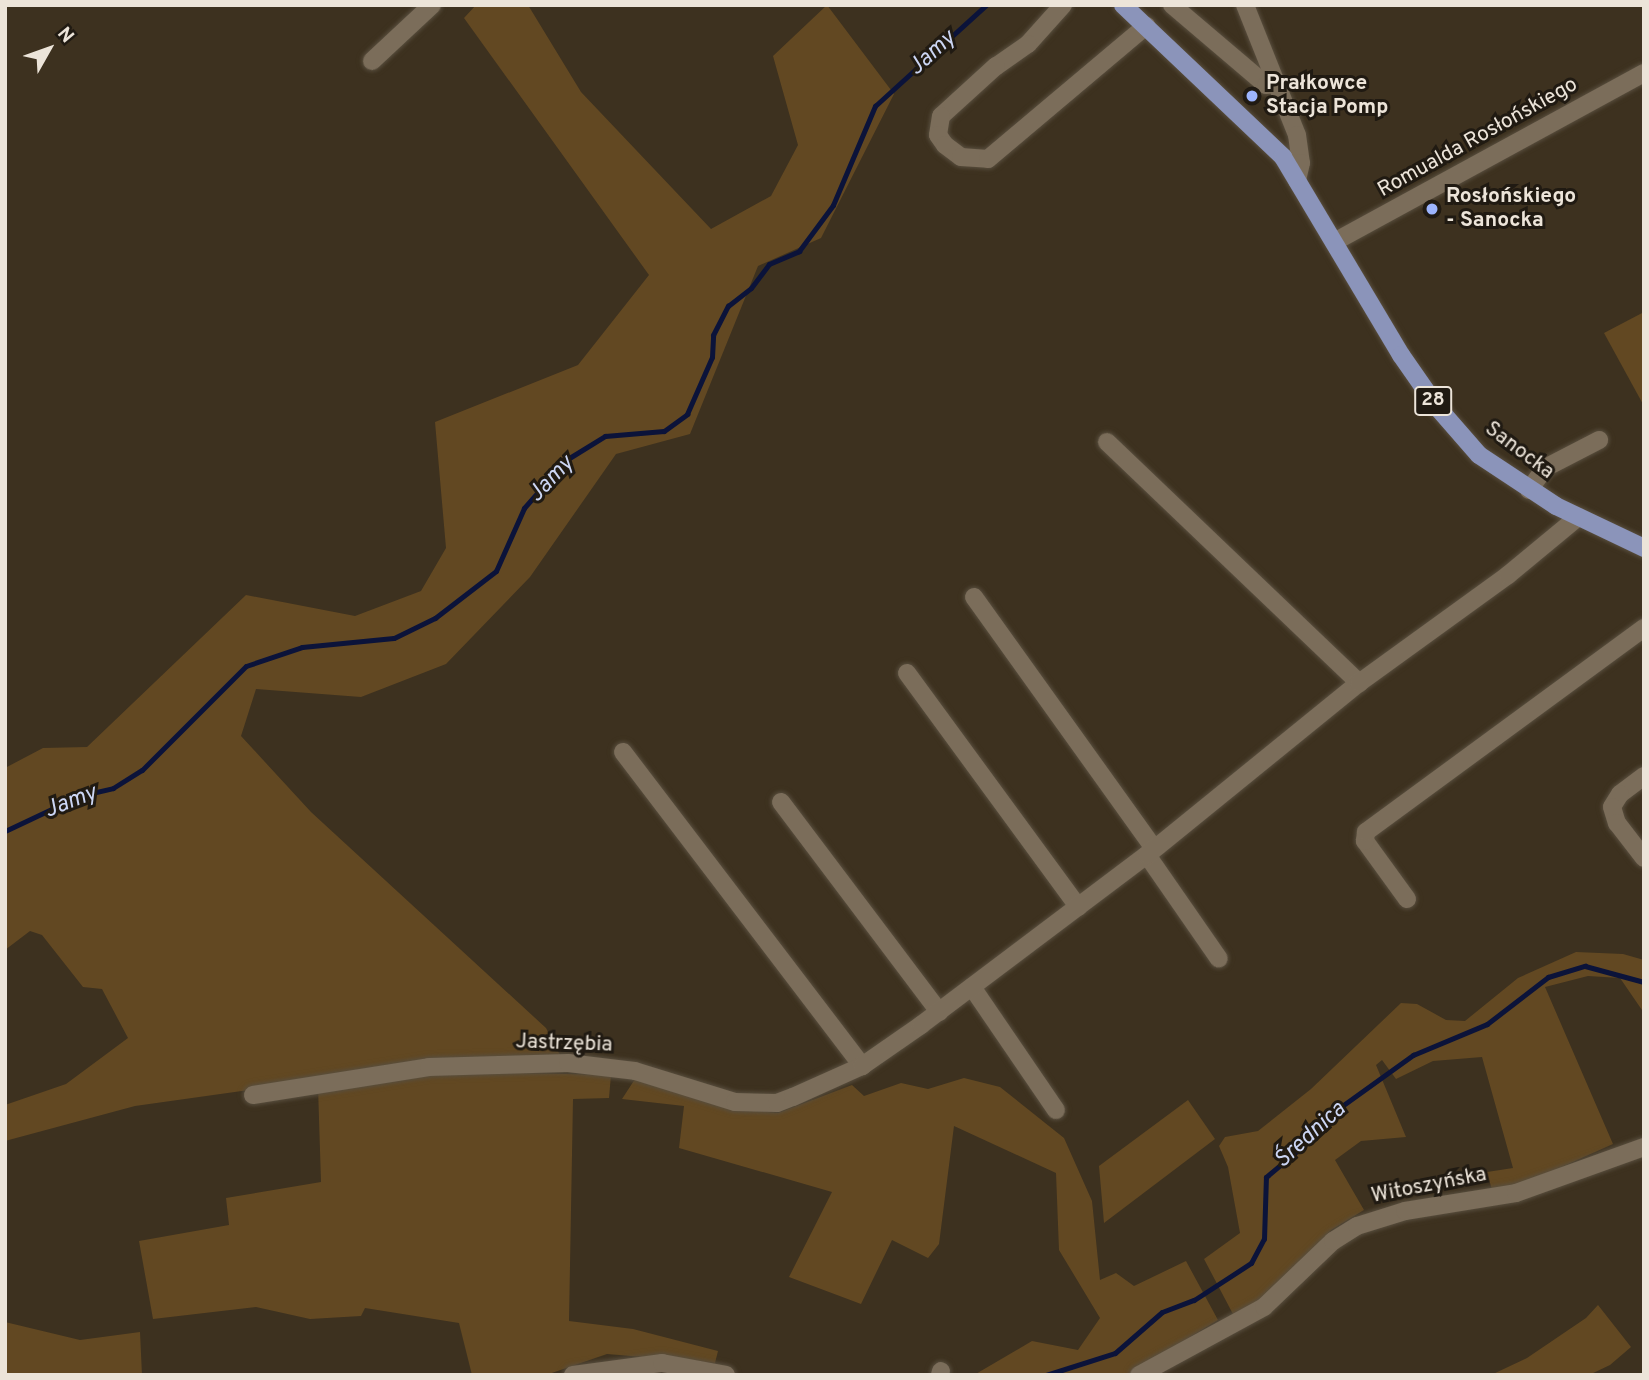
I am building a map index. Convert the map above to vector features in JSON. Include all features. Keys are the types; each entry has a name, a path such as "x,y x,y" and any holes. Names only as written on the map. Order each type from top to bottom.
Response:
{"main road":[{"name":"28","path":"1123,5 1265,137 1297,181 1334,242"},
{"name":"Sanocka","path":"1334,242 1385,331 1438,408 1479,455 1529,490 1644,548"}],"street":[{"path":"372,61 432,5"},
{"path":"1063,5 1028,44 996,66 941,116 938,135 945,145 975,161 996,154 1146,26"},
{"path":"1172,5 1266,85 1277,84"},
{"path":"1245,5 1297,135 1301,163 1297,181"},
{"name":"Romualda Rosłońskiego","path":"1334,242 1644,73"},
{"path":"1529,490 1545,468 1599,440"},
{"path":"1107,442 1359,683"},
{"name":"Jastrzębia","path":"253,1095 429,1067 568,1063 635,1071 712,1096 757,1104 793,1097 862,1066 939,1012 1151,852 1359,683 1479,598 1578,517"},
{"path":"974,597 1151,852 1219,958"},
{"path":"1407,899 1365,841 1366,832 1644,628"},
{"path":"907,673 1078,906"},
{"path":"622,752 862,1066"},
{"path":"1644,776 1620,794 1612,807 1617,823 1644,858"},
{"path":"781,802 939,1012"},
{"path":"972,986 1056,1110"},
{"name":"Witoszyńska","path":"1139,1375 1264,1307 1333,1241 1357,1226 1392,1213 1516,1193 1644,1147"},
{"path":"573,1375 662,1363 726,1375"}],"shaded area":[{"path":"476,5 528,5 581,92 711,229 771,196 798,145 773,56 827,5 894,94 821,238 758,266 690,434 616,454 530,577 446,664 361,697 256,689 241,736 311,812 546,1028 561,1057 457,1061 135,1106 5,1141 5,1105 66,1084 128,1038 102,989 83,987 42,935 30,931 5,950 5,768 43,748 87,747 246,595 355,616 421,591 446,548 435,422 578,365 649,275 464,18"},
{"path":"1644,312 1644,406 1604,333"},
{"path":"1576,952 1623,954 1644,960 1644,1013 1620,978 1588,976 1545,987 1613,1144 1521,1185 1492,1190 1487,1172 1513,1168 1482,1057 1433,1061 1396,1079 1382,1060 1376,1065 1406,1137 1361,1141 1335,1160 1364,1210 1331,1230 1266,1296 1234,1316 1204,1259 1240,1233 1228,1167 1219,1146 1225,1137 1258,1131 1311,1089 1401,1003 1417,1004 1446,1020 1465,1021 1518,978"},
{"path":"469,1072 611,1075 609,1098 573,1099 569,1321 633,1329 718,1351 715,1363 607,1354 546,1375 472,1375 459,1323 365,1308 361,1316 310,1319 256,1307 153,1319 139,1241 229,1225 226,1198 321,1182 318,1087"},
{"path":"964,1078 1000,1087 1064,1138 1092,1201 1100,1280 1116,1273 1134,1286 1186,1261 1218,1320 1127,1375 974,1375 1032,1341 1078,1350 1100,1318 1059,1250 1056,1173 954,1126 939,1244 928,1258 892,1240 861,1304 789,1277 832,1192 679,1148 684,1106 622,1099 635,1079 737,1109 778,1113 852,1085 864,1096 901,1083 928,1089"},
{"path":"1188,1100 1215,1139 1104,1223 1099,1166"},
{"path":"1598,1305 1631,1347 1610,1365 1589,1375 1491,1375 1527,1358 1586,1318"},
{"path":"5,1322 80,1340 140,1332 142,1375 5,1375"}],"waterway":[{"name":"Jamy","path":"5,831 79,796 113,788 142,770 246,666 302,647 394,638 435,618 496,571 524,508 566,460 605,436 664,431 687,414 712,357 713,335 728,306 751,288 769,264 799,251 833,205 875,106 986,5"},
{"name":"Średnica","path":"1046,1375 1115,1353 1162,1312 1194,1300 1251,1263 1264,1239 1266,1177 1317,1134 1328,1116 1413,1055 1487,1024 1548,977 1585,966 1644,982"}],"place":[{"name":"Prałkowce Stacja Pomp","path":"1252,96"},
{"name":"Rosłońskiego - Sanocka","path":"1432,209"}]}
